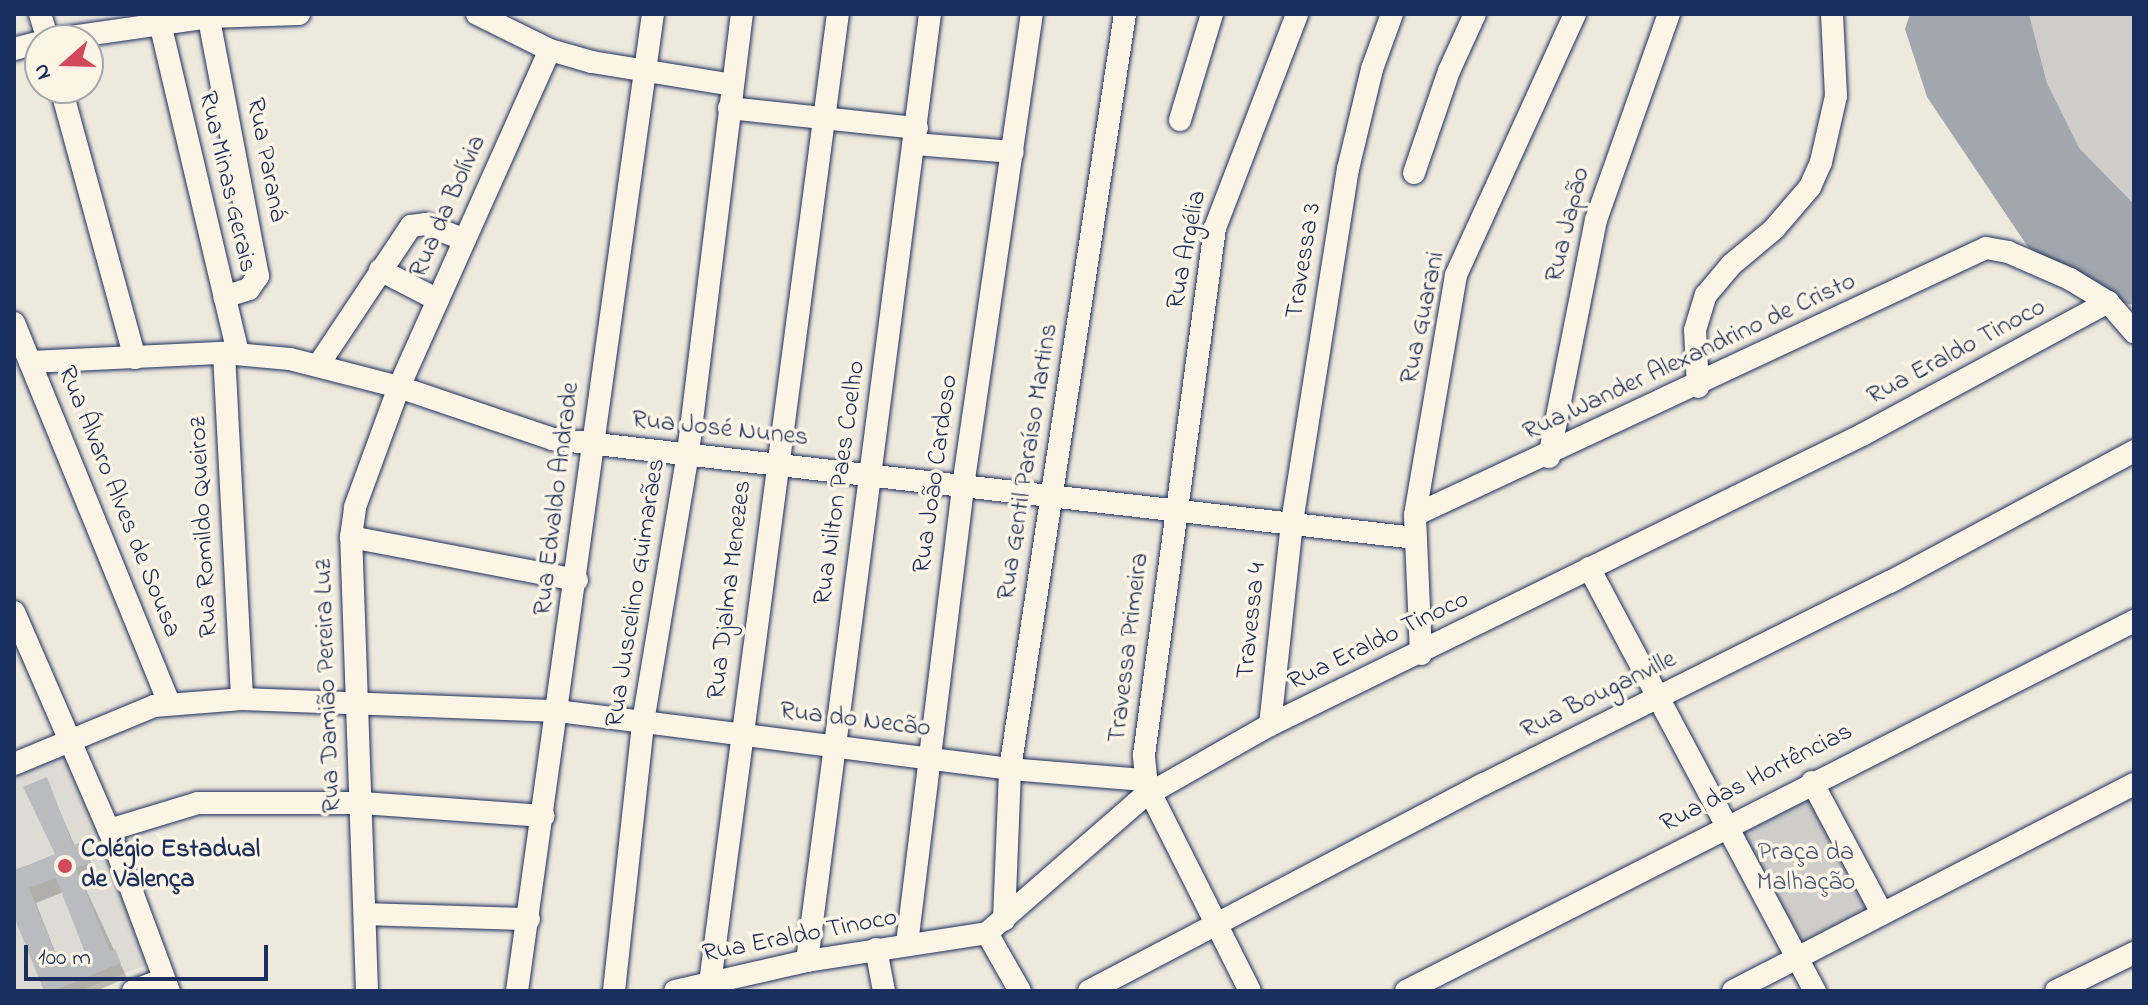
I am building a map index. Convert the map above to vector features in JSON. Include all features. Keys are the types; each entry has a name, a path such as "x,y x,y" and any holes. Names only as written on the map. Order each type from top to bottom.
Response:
{"street":[{"path":"104,32 209,15 299,14"},
{"path":"477,14 550,50 642,72 732,85"},
{"name":"Rua Edvaldo Andrade","path":"517,991 577,580 642,72 653,14"},
{"name":"Rua Juscelino Guimarães","path":"614,991 643,722 688,453 742,14"},
{"name":"Rua Djalma Menezes","path":"710,983 776,463 838,14"},
{"name":"Rua Nilton Paes Coelho","path":"807,961 831,746 871,474 930,14"},
{"name":"Rua João Cardoso","path":"907,944 927,758 963,486 1032,14"},
{"name":"Rua Gentil Paraíso Martins","path":"996,927 1010,769 1125,14"},
{"path":"1180,120 1212,14"},
{"name":"Rua Argélia","path":"1176,509 1215,228 1297,14"},
{"name":"Travessa 3","path":"1292,522 1348,169 1372,69 1392,14"},
{"path":"1414,173 1449,71 1475,14"},
{"name":"Rua Guarani","path":"1421,654 1415,526 1460,263 1575,14"},
{"name":"Rua Japão","path":"1549,457 1596,220 1669,14"},
{"path":"1698,387 1695,330 1706,295 1731,265 1774,229 1810,187 1821,162 1836,96 1832,14"},
{"name":"Rua Paraná","path":"209,15 258,276 249,289 224,297"},
{"name":"Rua Minas Gerais","path":"160,23 224,297 231,353"},
{"name":"Rua da Bolívia","path":"399,387 550,50"},
{"path":"65,104 135,358"},
{"path":"729,108 823,117 1013,152"},
{"path":"319,364 414,224 465,240"},
{"name":"Rua Wander Alexandrino de Cristo","path":"1415,526 1549,457 1986,248 2044,266 2108,302"},
{"path":"380,270 438,300"},
{"path":"2108,302 2134,332"},
{"name":"Rua Eraldo Tinoco","path":"675,991 807,961 996,927 1148,786 1862,435 2108,302"},
{"name":"Rua Álvaro Alves de Sousa","path":"14,323 169,703"},
{"name":"Rua José Nunes","path":"30,362 231,353 319,364 399,387 524,432 592,445 688,453 1292,522 1415,526"},
{"name":"Rua Romildo Queiroz","path":"231,353 242,699"},
{"name":"Rua Damião Pereira Luz","path":"367,991 351,537 355,507 399,387"},
{"name":"Rua Bouganville","path":"1089,991 2134,451"},
{"name":"Travessa Primeira","path":"1148,786 1145,738 1176,509"},
{"name":"Travessa 4","path":"1270,725 1292,522"},
{"path":"351,537 577,580"},
{"path":"1589,568 1815,991"},
{"path":"14,612 109,830 166,985 133,991"},
{"name":"Rua das Hortências","path":"1406,991 2134,621"},
{"name":"Rua do Necão","path":"14,764 169,703 242,699 558,711 1148,786"},
{"path":"1812,782 1882,913"},
{"path":"1733,991 2134,784"},
{"path":"1148,786 1250,991"},
{"path":"109,830 198,803 362,803 544,816"},
{"path":"366,914 529,919"},
{"path":"996,927 1020,991"},
{"path":"876,949 884,991"},
{"path":"2056,991 2134,953"}],"shaded area":[{"path":"1910,14 2029,14 2047,83 2079,148 2134,204 2134,305 2119,302 2028,247 1927,97 1905,29"},
{"name":"Colégio Estadual de Valença","path":"69,747 154,962 79,991 16,991 14,770"}],"green space":[{"path":"2029,14 2134,14 2134,204 2079,149 2047,83"},
{"name":"Praça da Malhação","path":"1813,792 1874,906 1799,945 1739,831"}],"building":[{"path":"47,777 73,845 82,842 90,863 76,868 110,951 115,949 121,963 53,991 44,991 14,917 14,871 55,854 23,787","holes":["56,878 86,955 60,966 29,888"]}],"place":[{"name":"Colégio Estadual de Valença","path":"65,866"}]}
